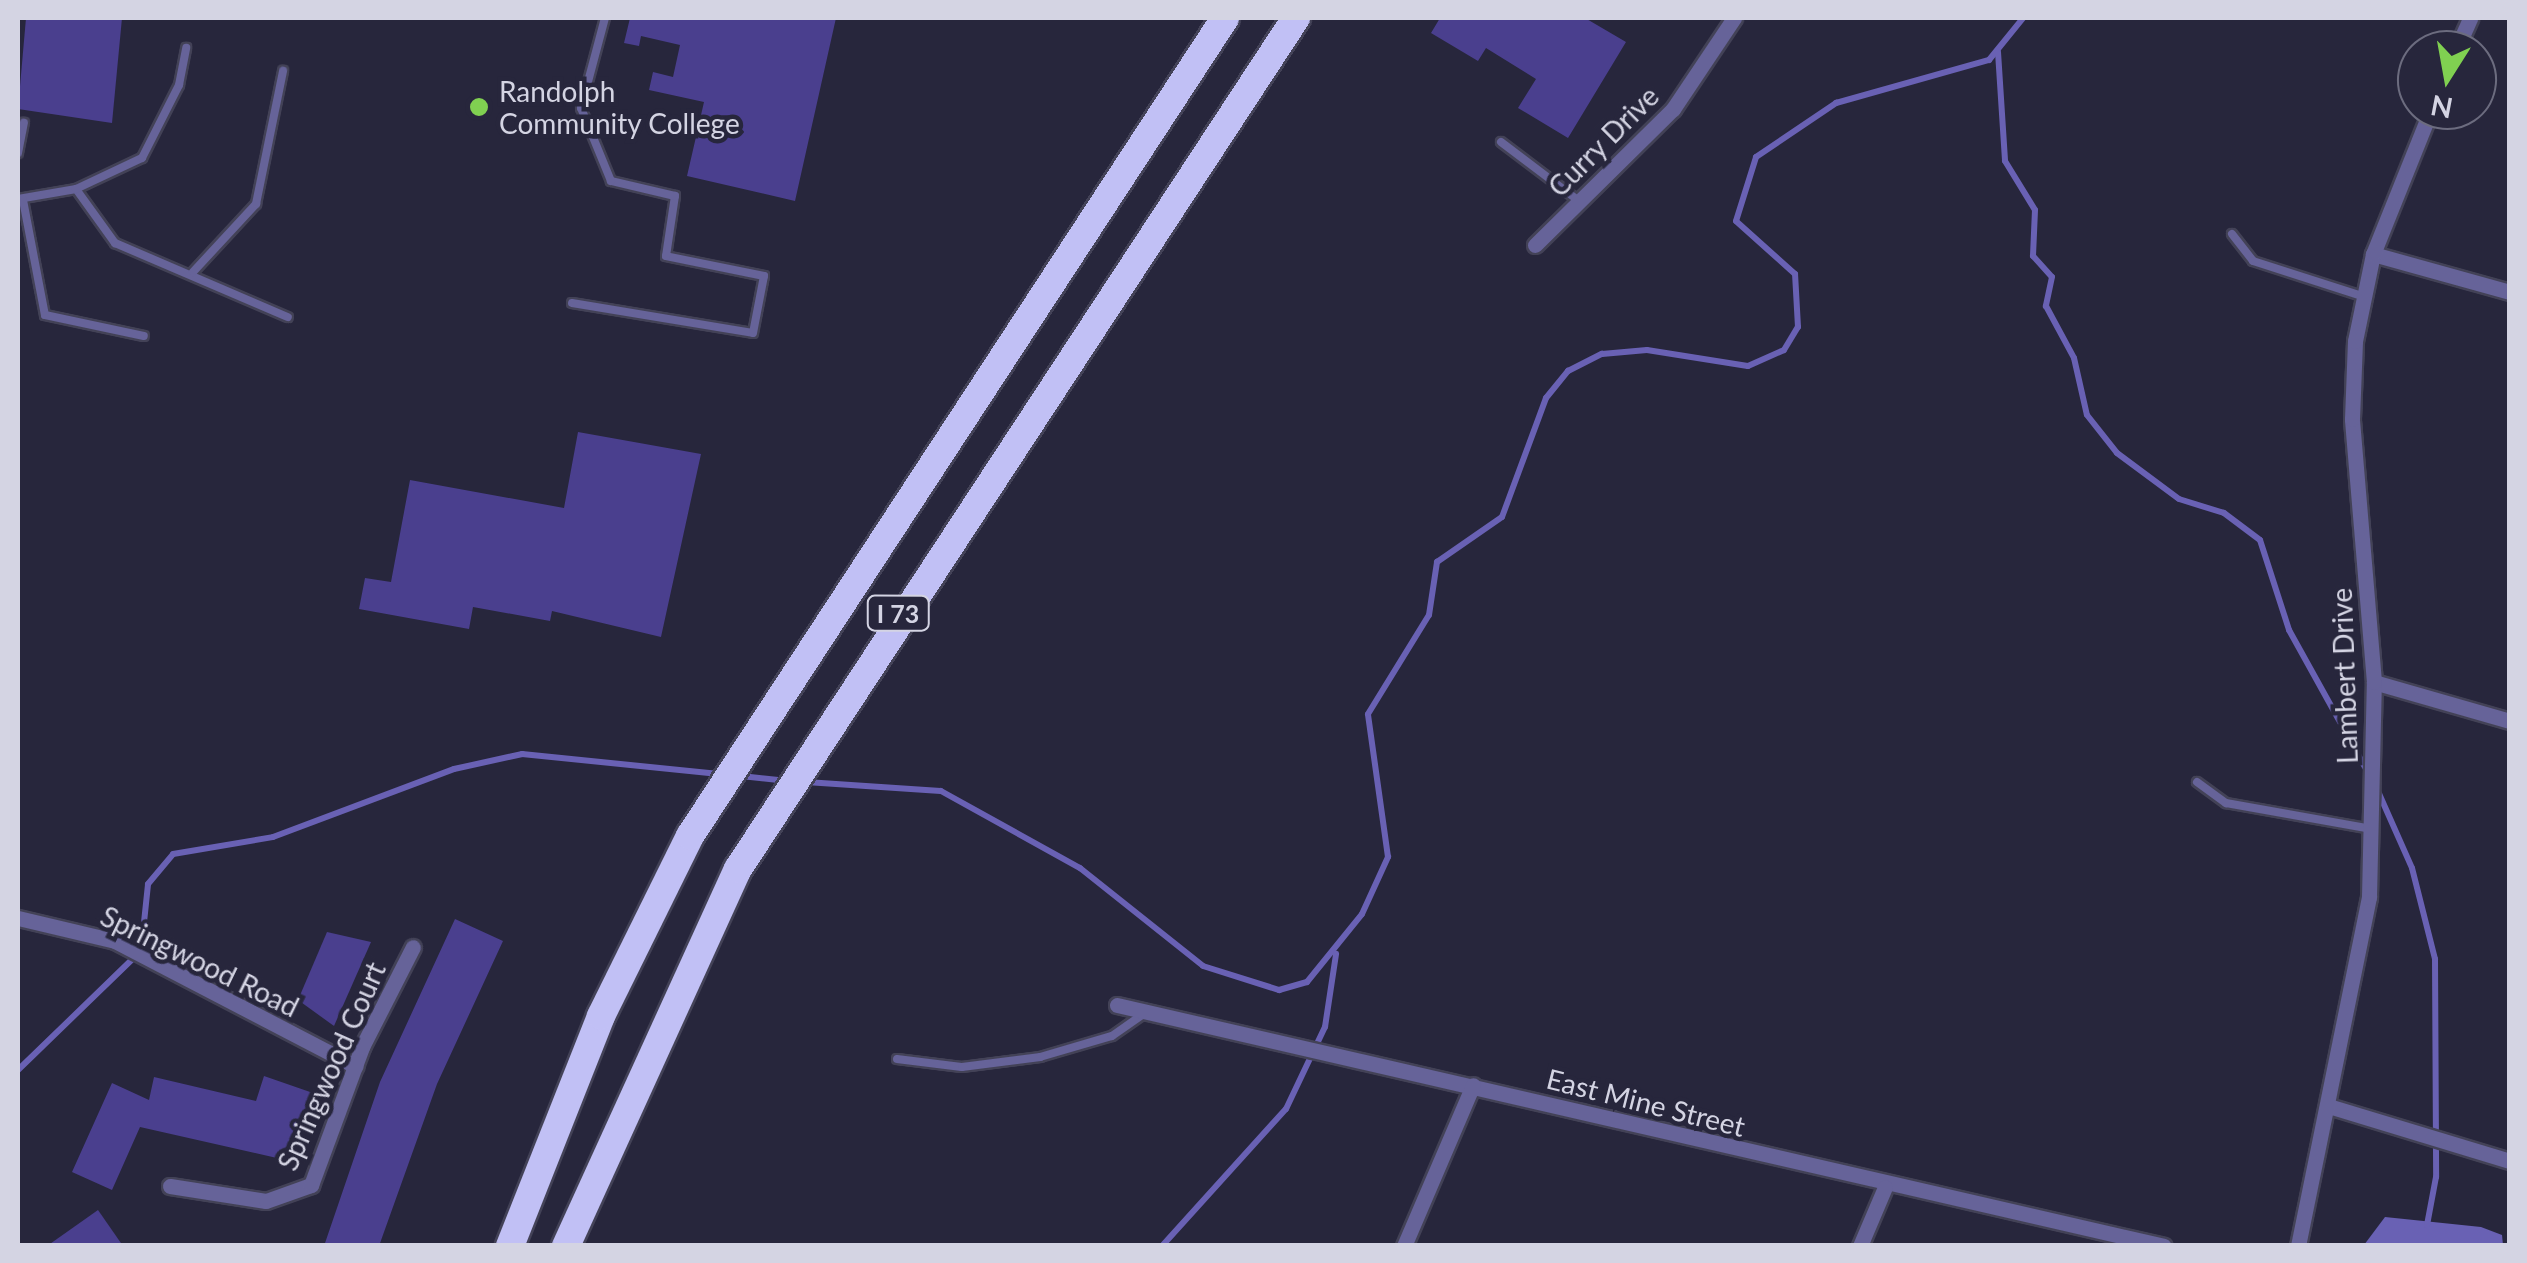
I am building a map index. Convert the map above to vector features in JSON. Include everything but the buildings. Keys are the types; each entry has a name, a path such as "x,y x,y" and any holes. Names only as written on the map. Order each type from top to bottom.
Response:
{"highway":[{"name":"I 73","path":"510,1246 601,1016 690,836 1224,18"},
{"name":"I 73","path":"566,1246 674,995 748,852 1296,18"}],"street":[{"name":"Curry Drive","path":"1535,245 1673,109 1734,18"},
{"name":"Lambert Drive","path":"2298,1246 2332,1107 2369,896 2374,682 2352,419 2362,296 2374,254 2423,130"},
{"path":"2374,254 2510,292"},
{"path":"2374,682 2510,721"},
{"name":"Springwood Road","path":"18,918 114,941 355,1066"},
{"name":"Springwood Court","path":"170,1186 243,1200 299,1195 318,1171 355,1066 413,947"},
{"name":"East Mine Street","path":"1116,1005 1473,1085 1885,1186 2164,1246"},
{"path":"1404,1246 1473,1085"},
{"path":"2332,1107 2510,1161"},
{"path":"1860,1246 1885,1186"}],"lane":[{"path":"572,302 754,333 764,276 666,256 675,196 611,181 581,108 605,18"},
{"path":"144,336 45,315 20,200 76,189 142,158 179,85 186,48"},
{"path":"193,272 256,204 283,71"},
{"path":"18,153 24,123"},
{"path":"1502,142 1580,201"},
{"path":"76,189 115,243 193,272 288,317"},
{"path":"2232,234 2252,261 2362,296"},
{"path":"2197,782 2240,806 2372,830"},
{"path":"897,1059 962,1067 1040,1057 1112,1036 1148,1012"}],"shaded area":[{"path":"2385,1217 2481,1227 2502,1235 2503,1245 2364,1245"}],"waterway":[{"path":"806,782 941,791 1080,868 1203,966 1279,990 1307,982 1362,914 1388,857 1368,714 1429,615 1437,562 1502,517 1546,398 1568,371 1602,354 1647,350 1748,366 1784,350 1798,327 1795,274 1736,221 1756,157 1836,103 1989,60 2023,18"},
{"path":"1998,52 2005,161 2035,210 2033,256 2052,277 2046,306 2074,358 2087,415 2117,453 2179,499 2224,513 2260,540 2289,630 2366,769"},
{"path":"18,1070 141,951 148,884 173,854 273,837 454,769 522,754 719,774"},
{"path":"741,776 788,781"},
{"path":"2377,789 2412,868 2435,959 2436,1177 2427,1225"},
{"path":"1162,1246 1286,1109 1325,1027 1336,954"}],"place":[{"name":"Randolph Community College","path":"479,107"}]}
